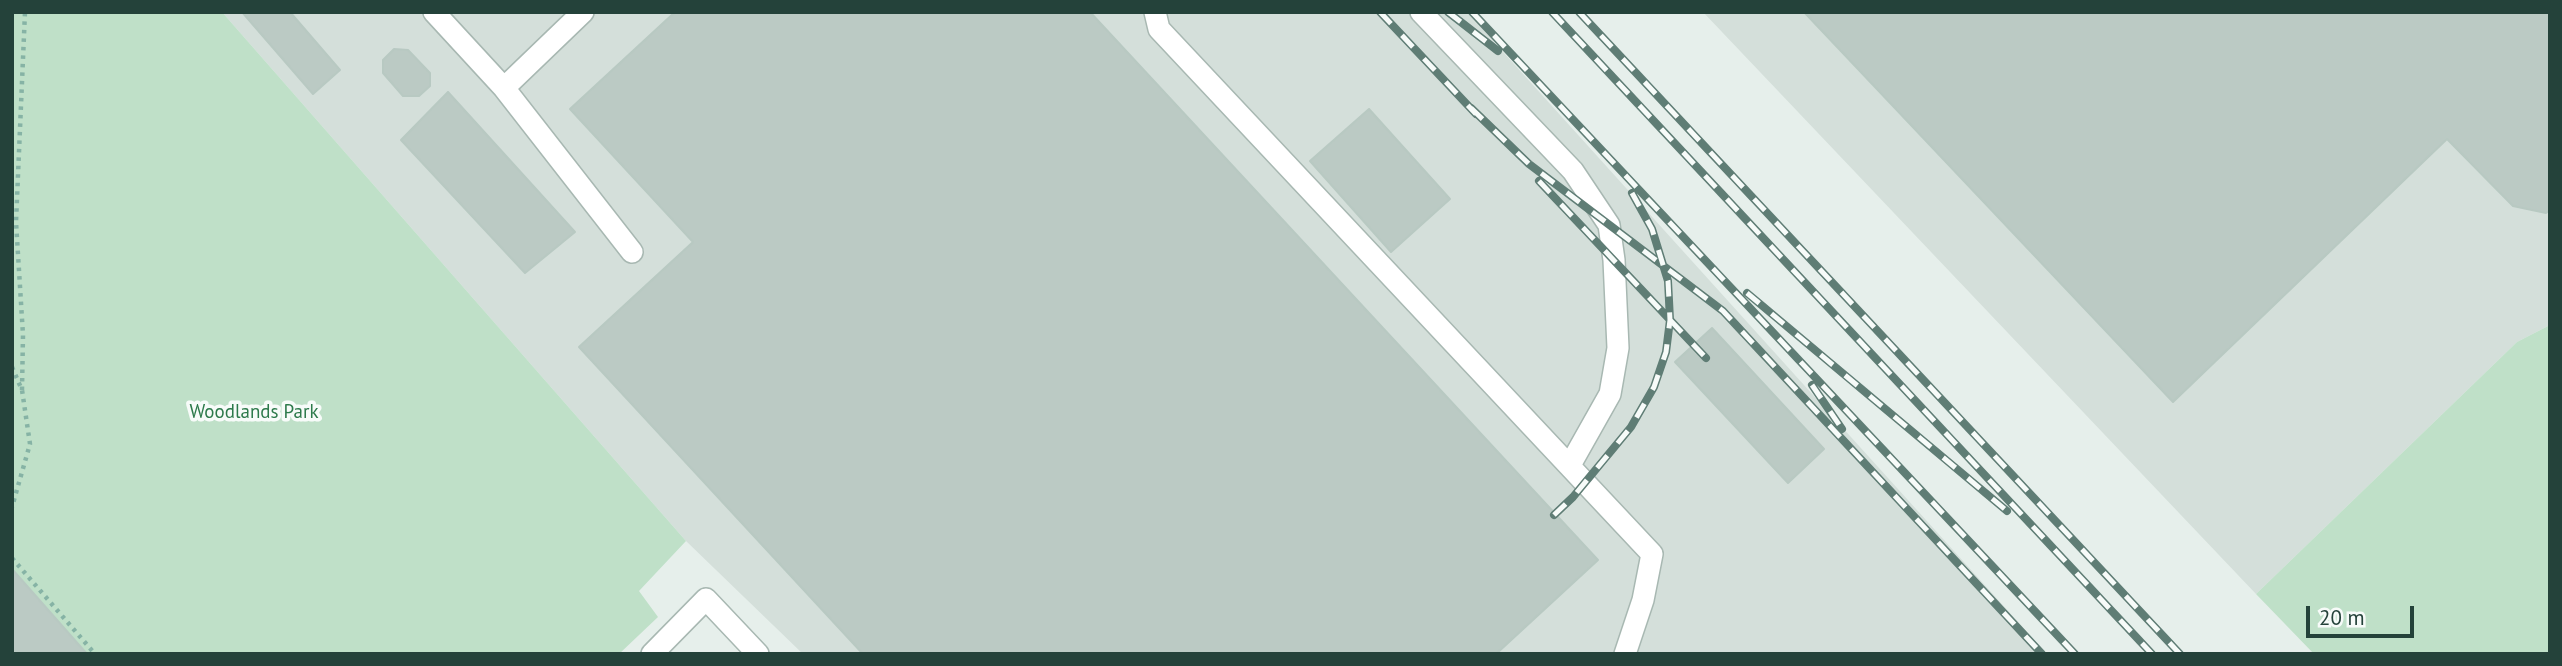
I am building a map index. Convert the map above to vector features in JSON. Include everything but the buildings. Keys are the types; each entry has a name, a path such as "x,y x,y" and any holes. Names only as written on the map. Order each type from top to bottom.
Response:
{"street":[{"path":"434,12 504,88 632,252"},
{"path":"504,88 583,12"},
{"path":"1156,12 1158,29 1653,554 1643,600 1625,654"},
{"path":"1421,12 1573,170 1609,225 1614,260 1618,348 1610,394 1570,465"},
{"path":"652,654 706,599 758,654"}],"path":[{"path":"12,507 30,444 22,390 23,335 16,222 25,12"},
{"path":"12,111 19,112"},
{"path":"12,366 22,390"},
{"path":"12,558 95,654"}],"shaded area":[{"path":"222,12 1467,12 2047,654 803,654 686,541"},
{"path":"1703,12 2550,12 2550,325 2517,342 2256,594"}],"green space":[{"name":"Woodlands Park","path":"12,12 222,12 686,541 639,591 658,617 619,654 12,654"},
{"path":"2550,325 2550,654 2314,654 2256,594 2517,342"}],"railway":[{"path":"1380,12 1476,114"},
{"path":"1448,12 1498,51"},
{"path":"1472,12 2075,654"},
{"path":"1552,12 2152,654"},
{"path":"1579,12 2180,654"},
{"path":"1471,108 1529,164 1723,311 2042,654"},
{"path":"1539,181 1706,358"},
{"path":"1554,515 1573,497 1631,427 1654,387 1666,352 1670,320 1668,281 1652,229 1632,193"},
{"path":"1747,293 2007,511"},
{"path":"1812,385 1842,429"}]}
